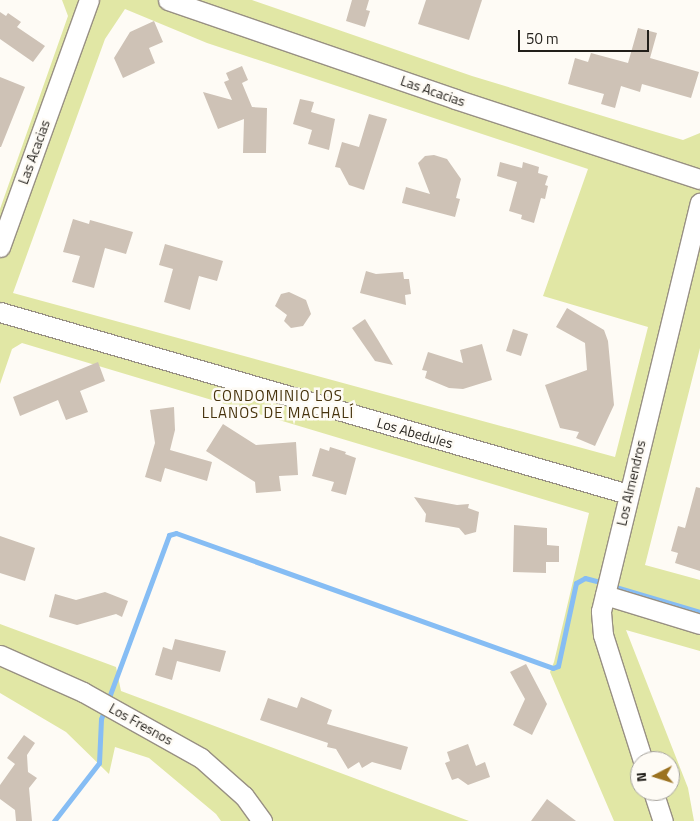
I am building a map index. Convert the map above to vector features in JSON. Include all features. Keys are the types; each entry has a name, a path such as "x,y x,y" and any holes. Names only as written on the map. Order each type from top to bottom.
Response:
{"street":[{"name":"Las Acacias","path":"0,247 89,0"},
{"name":"Las Acacias","path":"168,0 455,99 700,178"},
{"name":"Los Almendros","path":"640,751 603,635 601,611 700,203"},
{"name":"Los Abedules","path":"0,312 628,494"},
{"path":"606,595 700,624"},
{"name":"Los Fresnos","path":"0,655 83,692 201,758 244,796 262,821"},
{"path":"656,801 663,821"}],"green space":[{"path":"62,0 252,0 472,76 639,127 683,140 700,133 700,348 645,565 700,580 700,651 626,630 673,751 630,751 630,801 680,801 680,768 688,788 694,821 614,821 550,672 554,662 589,513 22,343 12,349 0,384 0,209 68,16","holes":["125,9 207,43 588,169 543,296 648,327 615,457 13,293 105,39"]},
{"path":"0,624 116,667 121,691 469,821 221,821 216,814 149,758 115,747 109,774 66,732 0,693"}],"building":[{"path":"352,0 369,0 366,10 370,11 365,27 346,21"},
{"path":"426,0 482,0 469,40 418,24"},
{"path":"0,12 6,16 8,13 21,22 17,27 45,46 33,62 0,39"},
{"path":"154,21 163,42 149,48 155,63 123,78 114,58 130,32"},
{"path":"638,28 657,33 650,58 699,72 691,98 642,84 640,92 621,86 615,108 601,104 604,94 568,84 575,58 588,62 591,53 628,63"},
{"path":"242,66 248,80 242,83 252,107 267,108 266,153 243,153 244,119 218,129 203,92 232,100 224,82 229,80 226,73"},
{"path":"0,77 25,87 1,147 0,147"},
{"path":"300,99 314,102 311,112 335,119 329,150 308,144 312,130 293,124"},
{"path":"369,114 387,119 364,190 349,185 340,168 335,167 342,142 359,147"},
{"path":"434,155 447,159 461,179 456,198 460,199 455,217 402,203 406,187 430,194 418,163 425,156"},
{"path":"500,162 522,168 523,162 539,167 538,173 548,176 545,185 548,186 545,199 541,198 534,223 521,219 522,215 509,211 517,182 497,176"},
{"path":"73,219 89,224 90,220 133,232 126,254 105,248 94,288 72,282 80,256 63,252"},
{"path":"165,244 223,261 217,281 199,276 190,310 164,302 173,269 159,265"},
{"path":"366,271 376,274 403,272 404,279 409,279 411,294 405,295 406,305 360,293"},
{"path":"289,292 306,300 311,314 303,326 291,328 284,321 287,315 275,306 281,294"},
{"path":"567,308 604,330 608,341 614,405 595,446 576,438 579,432 560,428 545,385 587,370 585,343 556,327"},
{"path":"365,319 393,365 375,361 352,328"},
{"path":"513,329 528,334 521,356 506,351"},
{"path":"482,344 492,380 463,389 449,388 425,378 427,371 422,370 428,352 463,363 460,350"},
{"path":"98,362 105,381 80,391 88,412 66,420 58,400 20,416 13,397"},
{"path":"174,407 175,430 170,450 212,462 207,481 165,468 161,482 145,477 155,443 150,410"},
{"path":"223,424 256,445 296,442 298,475 279,476 281,491 256,493 255,482 206,451"},
{"path":"330,447 346,452 345,454 356,458 346,495 331,491 334,482 312,476 320,448 329,451"},
{"path":"696,487 700,488 700,571 675,563 678,553 671,551 678,526 685,528"},
{"path":"414,497 457,505 469,504 468,508 479,512 476,532 465,535 459,528 425,522 426,514"},
{"path":"514,525 547,528 547,545 559,546 559,562 546,562 546,573 513,572"},
{"path":"0,536 35,548 25,581 0,573"},
{"path":"105,592 128,601 122,617 116,614 77,625 49,617 55,594 76,600"},
{"path":"175,639 226,651 220,672 177,661 172,680 155,675 163,647 172,650"},
{"path":"526,664 547,704 532,735 513,725 525,699 510,672"},
{"path":"301,697 332,710 327,724 408,747 401,770 372,762 362,768 359,762 348,769 336,749 327,747 328,743 260,720 268,698 297,708"},
{"path":"24,735 35,743 27,755 28,772 37,778 29,788 32,821 16,821 15,810 0,799 0,785 15,764 7,758"},
{"path":"468,744 476,766 485,762 490,777 468,785 458,778 452,780 445,763 450,761 447,752"},
{"path":"547,799 576,821 531,821"}],"waterway":[{"path":"54,821 99,763 101,719 169,535 176,533 553,668 558,666 576,583 585,578 604,583"},
{"path":"612,586 700,612"}],"district":[{"name":"CONDOMINIO LOS LLANOS DE MACHALÍ","path":"278,404"}]}
